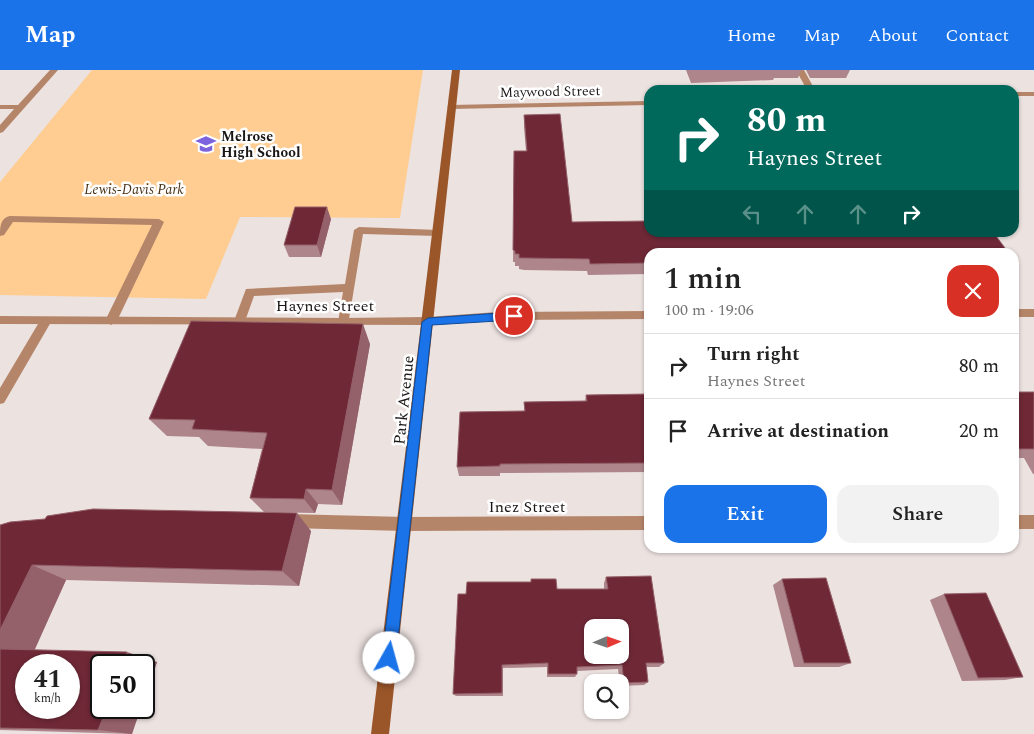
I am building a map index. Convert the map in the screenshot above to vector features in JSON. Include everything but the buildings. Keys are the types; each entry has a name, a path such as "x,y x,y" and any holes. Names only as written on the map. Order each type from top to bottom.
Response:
{"main road":[{"name":"Park Avenue","path":"380,734 456,70"}],"street":[{"path":"2,126 54,70"},
{"path":"800,70 808,85"},
{"path":"1019,94 1034,94"},
{"name":"Maywood Street","path":"452,107 644,103"},
{"path":"0,107 21,107"},
{"path":"0,233 10,219 159,222 111,321"},
{"path":"344,322 359,230 438,233"},
{"path":"240,321 250,292 349,288"},
{"path":"1019,314 1034,313"},
{"name":"Haynes Street","path":"0,320 45,322 428,322 497,316 644,315"},
{"path":"0,399 45,322"},
{"name":"Inez Street","path":"270,521 405,524 644,523"},
{"path":"1019,522 1034,522"}],"green space":[{"name":"Lewis-Davis Park","path":"92,70 423,70 400,218 240,217 206,299 0,295 0,182"}],"place":[{"name":"Melrose High School","path":"206,144"}],"route":[{"path":"389,658 428,322 514,316"}]}
